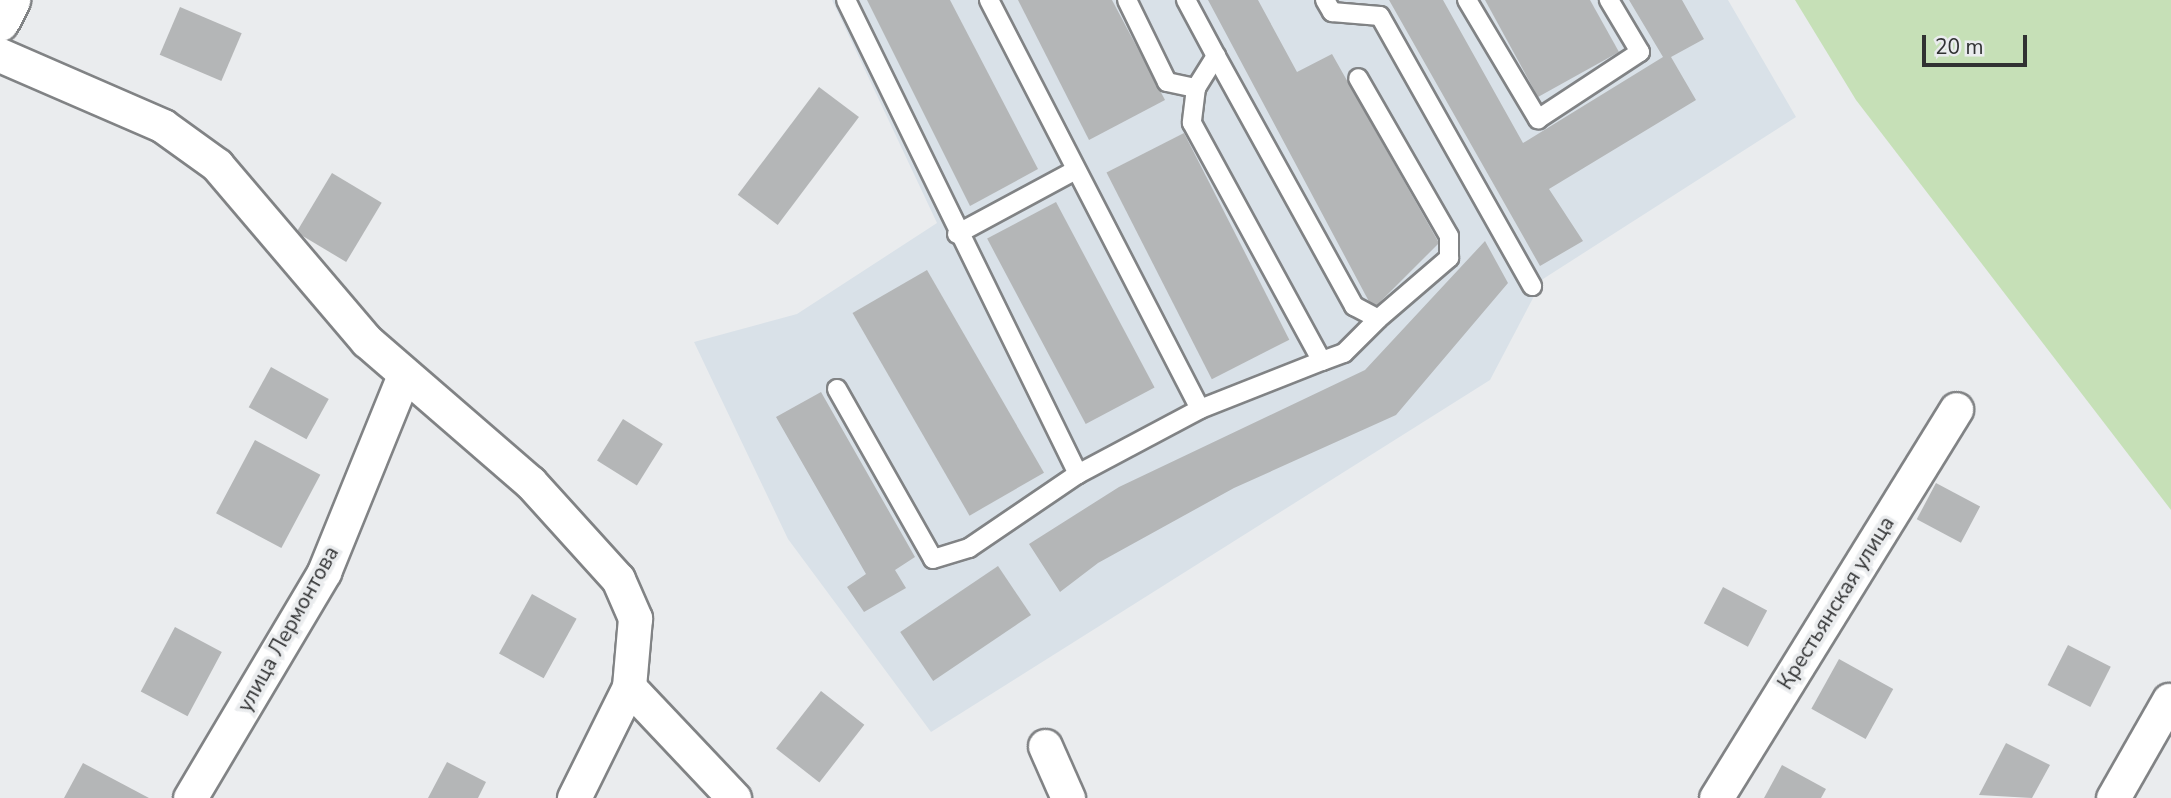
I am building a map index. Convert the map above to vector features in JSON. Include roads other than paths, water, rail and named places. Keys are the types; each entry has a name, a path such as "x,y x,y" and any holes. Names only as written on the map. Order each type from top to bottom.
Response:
{"main road":[{"path":"0,22 11,0"}],"street":[{"path":"0,55 163,126 217,166 404,375 530,482 618,579 635,618 629,687 574,798"},
{"name":"улица Лермонтова","path":"190,798 324,572 404,375"},
{"name":"Крестьянская улица","path":"1716,798 1956,409"},
{"path":"629,687 734,798"},
{"path":"2113,798 2169,700"},
{"path":"1045,746 1068,798"}],"lane":[{"path":"846,0 957,234 1079,474"},
{"path":"989,0 1074,171 1200,409"},
{"path":"1127,0 1167,82 1196,88"},
{"path":"1186,0 1354,306 1378,318"},
{"path":"1325,0 1332,12 1380,16 1532,286"},
{"path":"1467,0 1538,119 1640,52 1609,0"},
{"path":"1216,56 1196,88 1192,123 1321,361"},
{"path":"837,389 933,559 969,548 1079,474 1200,409 1344,353 1378,318 1449,258 1449,236 1358,78"},
{"path":"957,234 1074,171"}]}
